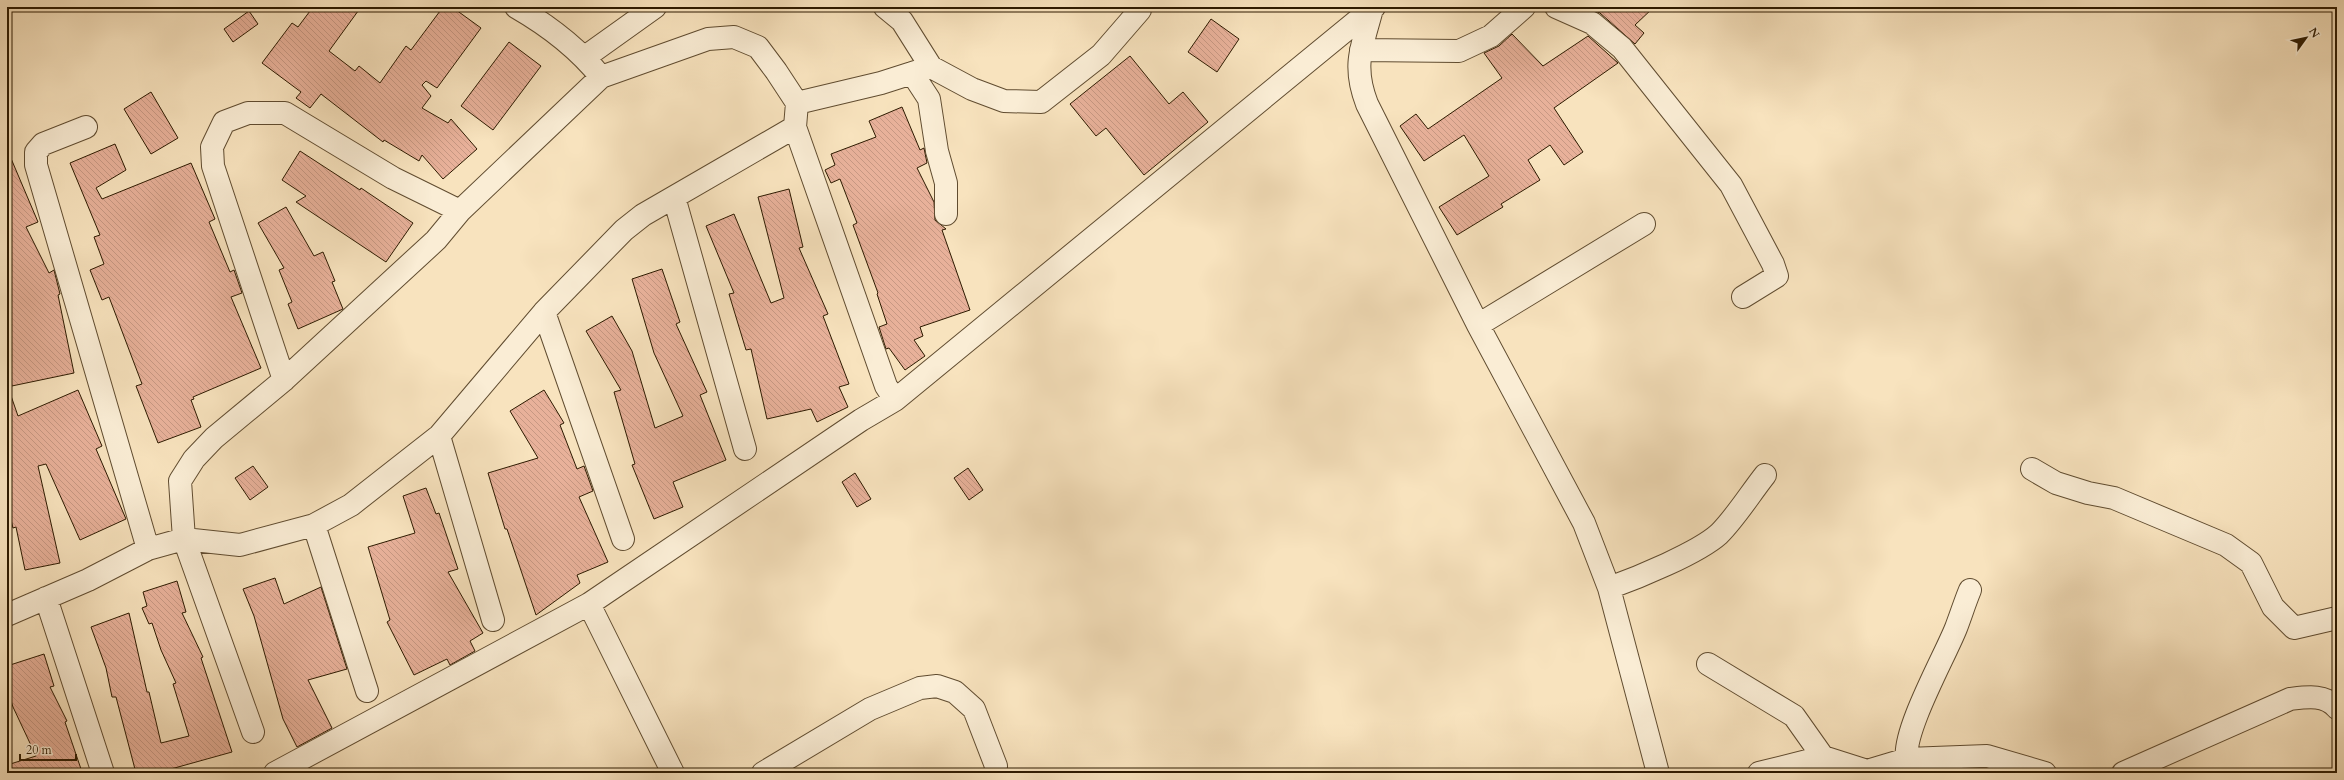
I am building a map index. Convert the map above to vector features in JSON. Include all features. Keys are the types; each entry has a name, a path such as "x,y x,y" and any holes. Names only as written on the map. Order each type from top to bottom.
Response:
{"street":[{"path":"516,7 560,35 585,57 601,76"},
{"path":"585,57 655,7"},
{"path":"885,7 902,21 922,70 929,99 937,151 946,183 946,214"},
{"path":"1361,50 1459,51 1491,36 1524,7"},
{"path":"1556,7 1592,23 1622,48 1731,185 1773,264 1777,276 1743,297"},
{"path":"1373,8 1361,50 1358,68 1359,85 1367,104 1478,325 1584,523 1609,588 1658,773"},
{"path":"275,773 589,604 861,420 895,400 1373,8"},
{"path":"797,103 881,83 922,70 1004,101 1041,102 1101,55 1140,10"},
{"path":"253,732 184,539 180,481 194,459 214,438 284,380 436,240 460,211 601,76 708,40 734,37 758,47 797,103 795,127 886,386 895,400"},
{"path":"284,380 213,166 212,147 224,122 248,113 285,113 393,178 460,211"},
{"path":"86,127 43,144 36,152 36,165 148,549"},
{"path":"7,614 88,580 148,549 184,539 240,546 314,525 351,505 439,436 544,312 624,230 643,215 795,127"},
{"path":"674,197 745,449"},
{"path":"1478,325 1644,224"},
{"path":"544,312 623,539"},
{"path":"439,436 493,620"},
{"path":"2032,469 2056,483 2088,493 2114,498 2226,545 2251,563 2273,608 2294,628 2337,618"},
{"path":"1609,588 1631,580 1703,545 1719,534 1764,475"},
{"path":"314,525 367,691"},
{"path":"1907,759 1906,743 1941,657 1956,628 1970,590"},
{"path":"46,598 103,773"},
{"path":"589,604 673,773"},
{"path":"1708,664 1794,716 1823,757"},
{"path":"763,773 870,709 920,688 937,686 955,692 974,709 996,766 995,773"},
{"path":"2123,773 2290,699 2312,696 2328,700 2337,708"},
{"path":"1759,773 1823,757 1866,772 1907,759 1987,756 2045,773"}],"building":[{"path":"313,7 361,7 329,51 355,71 359,66 380,83 406,46 411,50 443,7 452,7 481,28 437,88 426,81 422,85 431,96 422,108 448,123 451,119 477,149 443,179 422,155 419,161 384,140 383,142 321,94 310,108 296,98 301,92 262,63 292,23 298,27"},
{"path":"1587,7 1654,7 1635,25 1644,33 1635,44 1600,13"},
{"path":"249,11 258,24 233,42 224,29"},
{"path":"1211,19 1239,39 1217,72 1188,52"},
{"path":"1512,34 1543,66 1588,36 1618,63 1554,108 1583,152 1564,165 1550,145 1528,160 1540,180 1501,204 1503,207 1457,235 1439,207 1489,176 1464,135 1424,161 1400,126 1416,114 1428,129 1502,78 1484,53 1499,46"},
{"path":"509,42 541,66 493,130 461,106"},
{"path":"1130,56 1169,104 1183,92 1208,122 1144,175 1106,128 1096,136 1070,104"},
{"path":"151,92 178,138 151,154 124,109"},
{"path":"902,107 920,150 924,148 927,163 917,168 934,202 935,220 946,229 942,230 970,310 920,327 923,336 914,340 925,356 905,370 889,348 886,349 879,327 887,324 877,294 878,293 853,225 857,223 840,179 831,183 825,170 835,165 831,154 876,137 869,121"},
{"path":"115,144 126,170 96,188 102,199 191,163 215,219 209,222 230,272 234,270 242,293 231,297 261,368 193,397 194,399 191,400 201,427 158,443 136,386 142,384 109,297 102,300 90,270 104,264 94,237 100,235 70,163"},
{"path":"7,149 38,222 26,227 49,273 54,270 60,294 58,295 74,373 7,387"},
{"path":"300,151 360,190 361,188 413,223 386,262 296,202 306,196 282,180"},
{"path":"789,189 803,247 799,248 828,314 823,316 849,384 839,387 848,407 817,422 811,409 767,419 751,349 746,350 729,294 734,293 706,226 734,214 771,303 784,298 758,197"},
{"path":"286,207 314,256 323,252 335,281 332,282 343,309 298,329 288,304 292,302 279,270 284,268 258,223"},
{"path":"662,269 680,322 676,324 707,392 700,395 726,460 673,482 683,507 654,519 632,465 635,464 614,392 621,390 586,331 612,316 632,351 655,428 683,416 654,353 632,279"},
{"path":"9,390 18,416 78,390 102,446 96,449 126,519 80,540 46,464 38,466 60,563 25,570 16,527 13,528 7,505 7,391"},
{"path":"544,390 564,423 560,425 577,469 584,466 593,491 579,497 608,562 577,575 580,583 536,615 507,529 505,529 488,473 538,458 510,411"},
{"path":"253,466 268,487 250,500 235,478"},
{"path":"968,468 983,490 969,500 954,478"},
{"path":"855,473 871,499 857,507 842,482"},
{"path":"426,488 436,514 439,513 458,569 448,572 483,633 470,641 475,651 450,665 447,659 414,675 387,622 390,620 368,547 415,533 403,496"},
{"path":"275,578 284,604 321,587 347,669 308,680 332,728 297,747 283,719 254,616 243,589"},
{"path":"177,581 186,612 182,613 203,657 201,658 232,752 171,769 172,773 136,773 116,697 112,697 106,668 91,627 129,613 147,692 149,692 161,743 189,736 173,684 176,683 161,650 152,623 149,624 142,608 147,606 143,592"},
{"path":"44,654 54,686 50,687 67,721 65,722 81,769 68,773 7,773 7,765 36,756 13,707 7,689 7,666"}]}
